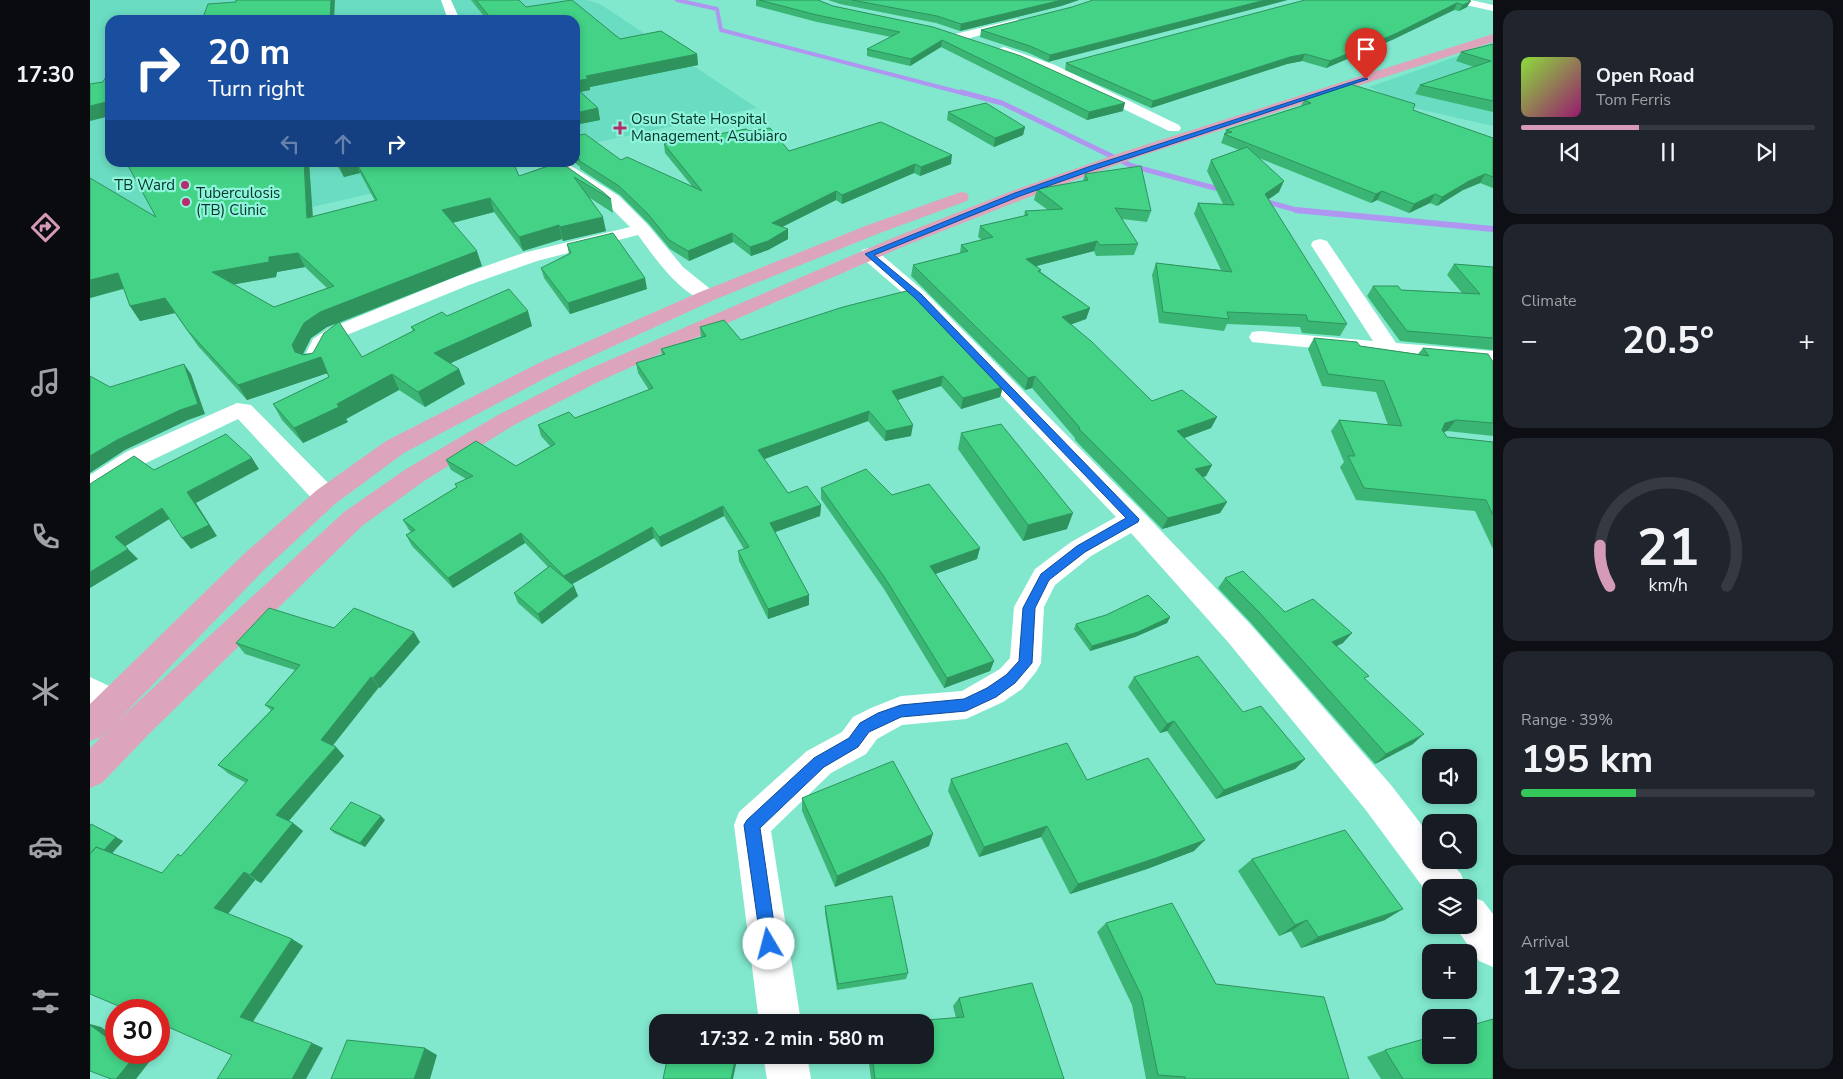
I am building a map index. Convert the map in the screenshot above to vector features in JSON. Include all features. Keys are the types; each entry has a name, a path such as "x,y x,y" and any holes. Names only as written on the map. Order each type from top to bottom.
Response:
{"main road":[{"path":"90,772 139,722 353,519 415,475 506,420 590,377 869,254 1018,195 1113,146 1493,26"},
{"path":"90,726 102,697 326,497 395,447 547,368 707,296 874,229 1014,178 1129,155 1493,38"}],"street":[{"path":"446,0 452,15"},
{"path":"1456,0 1493,8"},
{"path":"960,37 1030,19"},
{"path":"944,32 1050,68 1174,128"},
{"path":"1050,68 1067,63"},
{"path":"562,167 588,182 613,200 642,229 676,271 707,296"},
{"path":"313,360 321,344 335,333 462,281 530,257 642,229"},
{"path":"1320,245 1389,348"},
{"path":"869,254 918,296 1134,519 1239,633 1378,798 1441,879"},
{"path":"1260,337 1493,358"},
{"path":"90,486 135,458 237,410 243,410 326,497"},
{"path":"779,1014 752,825 819,762 854,742 864,728 901,711 966,705 992,692 1011,679 1025,663 1029,608 1045,577 1081,549 1134,519"},
{"path":"1477,926 1493,947"},
{"path":"786,1064 789,1079"}],"shaded area":[{"name":"Osun State Hospital Management, Asubiaro","path":"90,0 587,0 600,4 757,108 580,146 580,15 105,15 105,167 489,167 90,257"},
{"path":"1493,44 1493,126 1410,107 1369,87"}],"building":[{"path":"236,0 331,0 330,15 204,15 208,4 236,2"},
{"path":"476,0 519,0 526,7 572,0 620,39 661,31 697,54 586,76 588,79 580,80 580,15 488,15"},
{"path":"759,0 818,0 833,6 933,27 1021,56 1125,103 1089,112 942,40 911,59 867,49 900,32 817,15"},
{"path":"852,0 1062,0 961,24 937,16"},
{"path":"1093,0 1265,0 1050,55 1030,46 981,30"},
{"path":"1305,0 1471,1 1463,5 1457,3 1395,34 1330,61 1305,54 1290,57 1153,101 1066,63"},
{"path":"1493,44 1493,101 1420,85 1491,61 1461,52"},
{"path":"105,78 105,102 90,106 90,84 103,82"},
{"path":"1350,84 1415,104 1413,110 1493,138 1493,177 1485,174 1442,197 1435,194 1414,204 1382,191 1376,194 1224,134 1232,132 1226,130 1311,103 1304,100"},
{"path":"580,92 598,108 580,112"},
{"path":"986,103 1025,127 995,138 948,112"},
{"path":"881,122 952,155 921,167 915,164 842,195 836,191 772,223 788,229 768,241 750,247 732,233 688,251 669,240 648,214 619,186 580,161 580,135 585,134 621,160 627,157 702,191 664,144 746,129 749,131 770,128 789,151"},
{"path":"1247,147 1284,181 1265,194 1347,324 1308,321 1306,315 1227,312 1229,319 1163,312 1156,263 1232,272 1198,203 1234,205 1211,160"},
{"path":"1141,166 1151,211 1115,208 1138,244 1100,245 1097,241 1026,259 1041,270 1038,271 1090,308 1062,317 1091,341 1152,401 1182,390 1217,417 1177,431 1212,465 1195,469 1227,502 1168,518 1079,429 1035,376 1028,378 913,265 968,251 961,245 993,237 980,226 1028,215 1025,211 1063,209 1037,189 1088,180 1085,174"},
{"path":"129,167 304,167 307,218 377,200 359,167 515,167 519,176 545,167 567,167 611,199 574,177 603,217 560,227 559,225 519,237 490,198 442,210 477,251 320,312 304,323 292,345 295,352 304,355 313,353 324,333 339,322 362,357 415,330 411,327 442,312 447,316 509,289 528,311 434,353 459,369 418,392 392,374 337,404 339,407 294,428 273,404 329,377 321,357 238,385 188,331 165,298 130,306 118,273 90,280 90,178 156,217","holes":["298,253 334,286 274,307 212,272 269,262 269,257"]},
{"path":"613,233 645,278 568,303 541,268 571,253 567,244"},
{"path":"1454,264 1493,267 1493,338 1407,331 1373,286 1398,286 1401,290 1480,294"},
{"path":"910,290 1003,387 963,398 943,376 892,391 913,425 886,431 869,411 758,450 788,493 807,486 821,505 770,523 809,595 768,609 738,551 749,547 723,506 659,537 652,527 564,576 521,533 448,578 406,535 415,530 403,520 457,487 455,484 473,476 446,460 476,441 516,466 555,444 538,425 569,412 575,418 653,388 636,363 665,354 661,349 706,336 700,327 724,320 741,340 843,307"},
{"path":"1314,338 1357,342 1360,346 1429,356 1423,348 1488,354 1493,362 1493,423 1456,420 1445,423 1442,430 1447,437 1493,442 1493,515 1486,500 1364,488 1348,456 1355,456 1339,420 1402,426 1384,381 1328,374"},
{"path":"184,364 198,404 180,410 117,440 90,456 90,376 110,387"},
{"path":"1001,424 1073,513 1028,525 961,433"},
{"path":"226,434 252,458 187,492 209,525 182,538 162,508 115,537 128,549 90,572 90,484 134,456 154,470"},
{"path":"866,469 892,495 929,484 980,548 930,566 994,661 947,678 885,578 821,488"},
{"path":"550,566 574,586 538,614 514,593"},
{"path":"1243,571 1285,612 1313,599 1352,633 1332,642 1369,676 1364,678 1424,734 1386,754 1259,612 1225,578"},
{"path":"1148,595 1170,617 1138,632 1092,646 1076,624 1106,615"},
{"path":"269,608 334,628 354,608 414,632 373,678 371,677 321,740 336,747 276,815 293,823 250,875 244,872 214,908 292,939 240,1017 312,1043 292,1079 217,1079 232,1055 170,1028 170,999 105,1000 90,994 90,854 96,847 162,873 178,854 181,856 248,780 218,765 274,708 265,705 300,665 236,643"},
{"path":"1198,656 1243,712 1261,706 1305,759 1224,790 1174,721 1167,724 1134,677"},
{"path":"1067,743 1087,780 1148,758 1205,840 1078,884 1047,826 984,847 951,779"},
{"path":"893,761 933,834 837,876 802,798"},
{"path":"351,802 381,816 360,843 330,829"},
{"path":"91,824 116,837 104,850 96,847 90,854 90,826"},
{"path":"1345,830 1403,909 1318,937 1307,920 1295,925 1252,859"},
{"path":"892,896 908,973 838,984 825,906"},
{"path":"1172,903 1216,984 1324,997 1349,1079 1185,1079 1185,1077 1158,1075 1142,997 1106,923"},
{"path":"1032,983 1064,1079 875,1079 873,1064 934,1064 934,1019 964,1017 959,998"},
{"path":"1493,1019 1493,1079 1403,1079 1385,1050 1422,1040 1422,1064 1477,1064 1477,1024"},
{"path":"90,1025 105,1036 105,1064 128,1064 116,1079 90,1071"},
{"path":"347,1040 425,1048 414,1079 331,1079"},
{"path":"666,1064 734,1064 731,1079 663,1079"}],"waterway":[{"path":"677,0 717,9 721,30 966,94"},
{"path":"961,92 1002,103 1132,166 1226,191"},
{"path":"1261,200 1297,210"},
{"path":"1297,210 1493,229"}],"place":[{"name":"Osun State Hospital Management, Asubiaro","path":"620,128"},
{"name":"TB Ward","path":"185,185"},
{"name":"Tuberculosis (TB) Clinic","path":"186,202"}],"route":[{"path":"769,944 752,825 819,762 854,742 864,728 901,711 966,705 992,692 1011,679 1025,663 1029,608 1045,577 1081,549 1134,519 918,296 869,254 1093,167 1366,79"}]}
